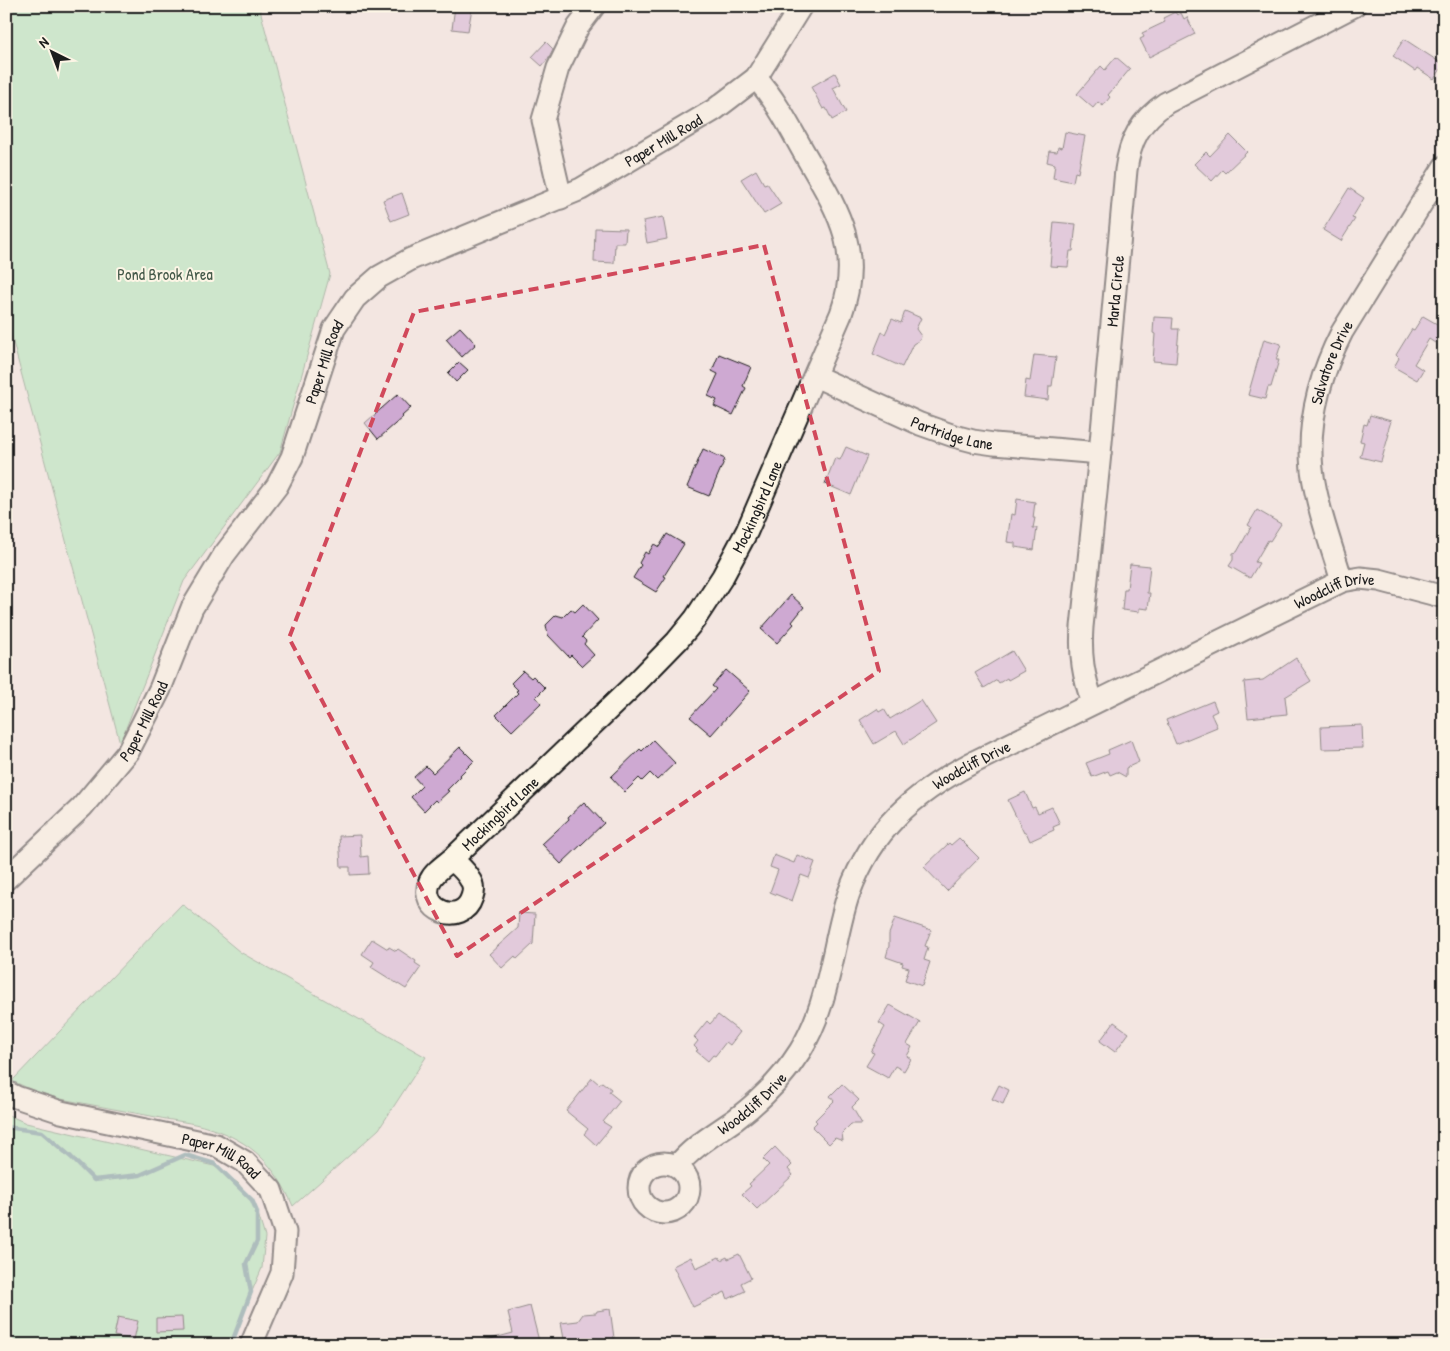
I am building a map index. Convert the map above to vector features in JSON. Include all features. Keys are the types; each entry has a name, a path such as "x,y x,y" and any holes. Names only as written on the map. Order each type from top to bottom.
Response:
{"street":[{"path":"561,198 543,120 558,68 578,27 594,6"},
{"name":"Paper Mill Road","path":"6,879 82,807 128,752 160,690 192,608 224,555 277,486 292,457 334,329 355,298 379,278 411,259 581,189 714,110 756,78 801,6"},
{"name":"Marla Circle","path":"1093,704 1083,672 1081,645 1126,170 1128,155 1133,141 1139,129 1155,110 1166,103 1354,6"},
{"name":"Mockingbird Lane","path":"452,859 637,682 677,641 695,618 740,546 846,301 850,275 848,248 840,221 830,199 775,102 756,78"},
{"name":"Salvatore Drive","path":"1342,581 1316,490 1312,469 1311,448 1318,391 1322,375 1342,332 1444,167"},
{"name":"Partridge Lane","path":"815,376 920,424 954,436 994,444 1100,453"},
{"name":"Woodcliff Drive","path":"677,1166 692,1150 752,1107 780,1078 801,1048 818,1016 825,994 844,911 855,877 874,844 895,817 936,783 1342,581 1360,578 1379,580 1444,597"},
{"name":"Paper Mill Road","path":"6,1092 62,1112 216,1145 245,1162 271,1190 285,1232 282,1274 251,1345"}],"highlighted area":[{"path":"764,245 879,671 457,956 289,638 414,312"}],"green space":[{"name":"Pond Brook Area","path":"6,6 259,6 330,274 280,452 184,581 120,743 6,316"},
{"path":"182,904 240,952 426,1057 379,1129 293,1206 278,1178 260,1156 238,1140 224,1133 196,1124 61,1099 37,1092 12,1081"},
{"path":"6,1114 26,1123 214,1166 238,1183 256,1207 265,1237 262,1268 229,1345 6,1345"}],"building":[{"path":"455,6 472,8 468,31 452,29"},
{"path":"1175,12 1177,15 1181,13 1184,19 1187,17 1195,34 1149,57 1140,39 1144,37 1142,33 1165,22 1163,18"},
{"path":"1404,39 1444,65 1434,79 1417,68 1415,71 1393,56"},
{"path":"546,42 553,49 542,66 532,57"},
{"path":"1116,57 1130,69 1108,95 1110,97 1103,106 1098,102 1093,108 1077,94 1101,66 1105,70"},
{"path":"835,73 841,84 833,88 846,112 832,120 826,108 823,109 811,87"},
{"path":"1065,132 1085,136 1078,173 1075,172 1073,182 1053,178 1055,164 1047,162 1049,151 1057,152 1058,147 1062,148"},
{"path":"1230,135 1247,152 1225,173 1222,170 1212,181 1194,164 1206,152 1210,156"},
{"path":"756,170 764,184 767,183 781,204 764,214 741,179"},
{"path":"1349,188 1364,198 1352,218 1355,219 1341,241 1323,230"},
{"path":"402,193 409,214 391,221 383,200"},
{"path":"663,217 667,239 647,243 643,221"},
{"path":"1054,222 1076,224 1073,251 1070,251 1068,267 1050,266"},
{"path":"595,228 626,229 625,243 615,243 614,263 594,262"},
{"path":"905,311 921,318 916,329 921,336 920,340 913,344 902,367 873,354 882,332 885,334 892,319 901,323"},
{"path":"1423,316 1444,328 1435,343 1429,339 1414,364 1423,370 1417,380 1394,367 1399,358 1396,355 1412,329 1414,330"},
{"path":"1154,317 1173,318 1172,329 1179,329 1176,363 1153,361"},
{"path":"460,327 476,344 462,357 446,339"},
{"path":"1264,339 1281,344 1276,360 1279,360 1271,387 1268,387 1265,399 1248,395"},
{"path":"719,354 751,367 743,386 746,388 733,415 714,406 717,400 708,396 718,374 712,371"},
{"path":"1034,355 1056,357 1052,386 1049,386 1048,400 1024,397 1026,380 1030,381"},
{"path":"459,362 468,370 456,382 448,373"},
{"path":"398,394 411,408 378,439 365,423"},
{"path":"1370,415 1391,421 1381,462 1360,457 1364,442 1360,441 1364,424 1367,425"},
{"path":"846,447 867,456 851,495 825,484 835,458 840,460"},
{"path":"703,449 725,459 709,496 687,487"},
{"path":"1017,499 1035,502 1033,528 1037,528 1034,550 1015,547 1015,543 1007,542 1011,514 1015,515"},
{"path":"1257,510 1281,524 1270,541 1268,540 1255,562 1259,563 1250,578 1229,566 1233,560 1233,553 1237,552 1251,527 1248,525"},
{"path":"667,534 684,544 656,592 633,578 641,565 639,563 645,552 648,554 654,544 659,547"},
{"path":"1130,564 1150,566 1147,593 1150,593 1148,609 1139,608 1139,612 1122,610 1124,589 1127,589"},
{"path":"791,595 804,607 792,622 794,624 777,643 761,629"},
{"path":"583,604 598,620 582,637 586,641 584,644 594,655 582,666 571,655 569,657 548,635 546,625 556,615 563,617 571,609 575,612"},
{"path":"1012,651 1024,671 999,683 997,680 984,688 975,673"},
{"path":"1296,658 1311,681 1285,697 1287,714 1248,718 1244,682 1263,680"},
{"path":"726,670 750,691 711,735 690,717 716,689 712,686"},
{"path":"523,671 531,678 533,676 545,688 536,697 541,703 512,731 496,715 518,693 516,691 518,690 511,683"},
{"path":"921,700 936,723 904,744 896,731 874,744 860,720 877,709 879,712 884,709 890,719"},
{"path":"1213,701 1217,711 1211,714 1217,727 1176,744 1166,720"},
{"path":"1362,725 1363,748 1322,749 1321,727"},
{"path":"653,740 675,763 657,780 650,773 642,781 639,778 625,792 611,777 640,749 642,751"},
{"path":"1131,740 1139,762 1126,768 1126,777 1117,772 1110,775 1108,771 1092,777 1086,763 1109,754 1108,750"},
{"path":"460,747 474,761 447,790 449,791 437,802 435,800 424,811 411,797 422,786 414,777 426,766 433,773"},
{"path":"1025,792 1032,808 1035,807 1038,813 1052,807 1060,824 1053,827 1054,830 1030,841 1026,832 1024,833 1008,800"},
{"path":"584,802 604,823 561,864 542,844"},
{"path":"360,835 361,857 368,856 369,874 350,875 350,867 341,867 339,836"},
{"path":"959,838 979,858 947,891 924,867 949,843 951,845"},
{"path":"774,855 794,863 797,855 815,862 809,878 801,875 792,901 770,892 778,870 770,867"},
{"path":"519,913 535,914 533,944 517,959 515,956 502,968 489,954 518,928"},
{"path":"895,918 931,930 925,946 928,947 924,960 930,962 922,986 905,980 909,968 902,966 903,963 886,957 889,946 889,934"},
{"path":"372,939 388,949 389,947 396,951 398,949 416,961 415,963 421,967 406,989 371,967 374,962 362,954"},
{"path":"890,1005 920,1022 907,1044 912,1047 907,1056 911,1059 904,1071 895,1066 888,1078 866,1066 874,1053 871,1052 885,1027 879,1023"},
{"path":"718,1015 740,1032 730,1045 726,1042 715,1056 713,1055 708,1061 696,1051 698,1050 694,1046 698,1041 694,1037 707,1021 710,1024"},
{"path":"1114,1022 1129,1033 1115,1052 1100,1041"},
{"path":"592,1078 599,1084 602,1082 611,1089 609,1092 620,1101 603,1122 611,1127 596,1145 584,1134 588,1129 566,1111"},
{"path":"842,1084 859,1100 852,1107 862,1124 851,1124 842,1133 843,1141 835,1138 829,1144 812,1127 817,1122 815,1120 834,1101 830,1096"},
{"path":"999,1085 1009,1090 1003,1104 992,1099"},
{"path":"775,1147 792,1165 788,1169 793,1175 757,1209 742,1194 751,1186 749,1184 769,1165 763,1159"},
{"path":"739,1254 751,1278 741,1283 745,1291 728,1299 725,1292 693,1307 673,1266 691,1257 696,1268 719,1257 721,1260 727,1257 728,1259"},
{"path":"530,1306 540,1345 484,1345 483,1341 513,1333 508,1312"},
{"path":"610,1309 615,1345 574,1345 573,1338 564,1339 561,1323 578,1321 583,1314"},
{"path":"118,1317 138,1321 134,1340 114,1336"},
{"path":"182,1317 183,1331 156,1332 156,1318"}],"waterway":[{"path":"6,1127 42,1132 94,1180 140,1175 185,1155 215,1164 252,1200 257,1212 257,1241 246,1264 251,1292 231,1345"}]}
